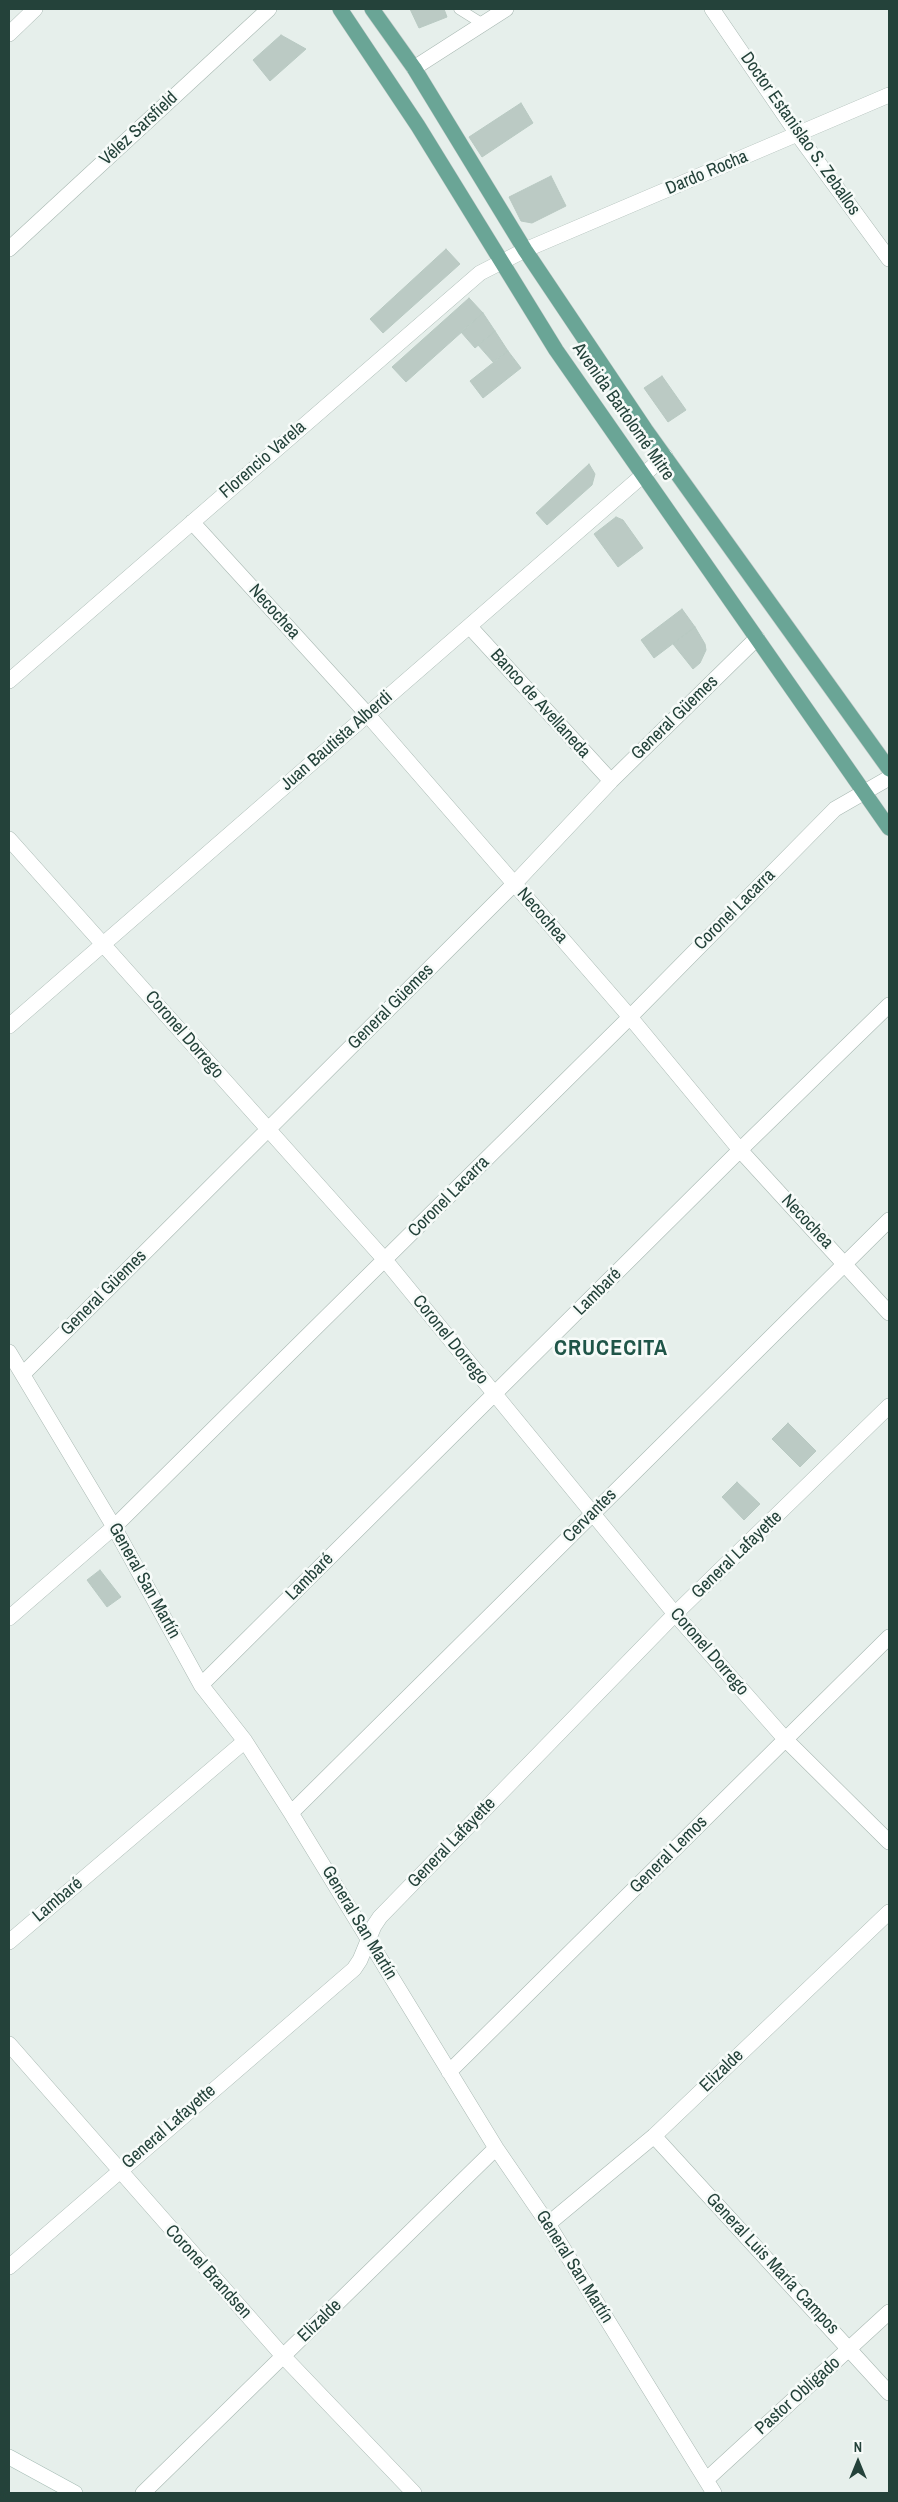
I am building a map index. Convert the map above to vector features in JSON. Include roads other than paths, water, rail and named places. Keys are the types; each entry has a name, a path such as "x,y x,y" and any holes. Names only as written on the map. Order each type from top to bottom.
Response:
{"main road":[{"name":"Avenida Bartolomé Mitre","path":"340,9 418,126 556,350 889,828"},
{"name":"Avenida Bartolomé Mitre","path":"372,9 414,68 524,250 665,456 889,768"}],"street":[{"path":"9,34 35,9"},
{"name":"Vélez Sarsfield","path":"9,248 269,9"},
{"path":"414,68 506,9"},
{"name":"Doctor Estanislao S. Zeballos","path":"712,9 798,135 889,257"},
{"name":"Dardo Rocha","path":"524,250 889,95"},
{"name":"Florencio Varela","path":"9,681 480,274 524,250"},
{"name":"Juan Bautista Alberdi","path":"9,1026 665,456"},
{"name":"Necochea","path":"192,522 367,714 630,1018 740,1150 889,1313"},
{"name":"Banco de Avellaneda","path":"470,627 610,781"},
{"name":"General Güemes","path":"23,1374 515,884 610,781 757,638"},
{"name":"Coronel Lacarra","path":"9,1618 114,1528 630,1018 835,809 889,778"},
{"name":"Coronel Dorrego","path":"9,839 104,944 266,1130 385,1260 675,1614 786,1740 889,1842"},
{"name":"Lambaré","path":"201,1685 740,1150 889,1005"},
{"name":"Cervantes","path":"291,1813 889,1220"},
{"name":"General San Martín","path":"9,1352 114,1528 201,1685 245,1742 291,1813 496,2148 548,2224 714,2493"},
{"name":"General Lafayette","path":"9,2267 354,1969 380,1917 675,1614 889,1406"},
{"name":"General Lemos","path":"449,2072 889,1637"},
{"name":"Lambaré","path":"9,1942 245,1742"},
{"name":"Elizalde","path":"548,2224 654,2136 889,1912"},
{"name":"Coronel Brandsen","path":"9,2044 283,2356 414,2493"},
{"name":"General Luis María Campos","path":"654,2136 889,2393"},
{"name":"Elizalde","path":"143,2493 496,2148"},
{"name":"Pastor Obligado","path":"706,2480 889,2312"},
{"path":"9,2457 75,2493"}],"lane":[{"path":"459,9 483,24"}],"district":[{"name":"CRUCECITA","path":"611,1349"}]}
